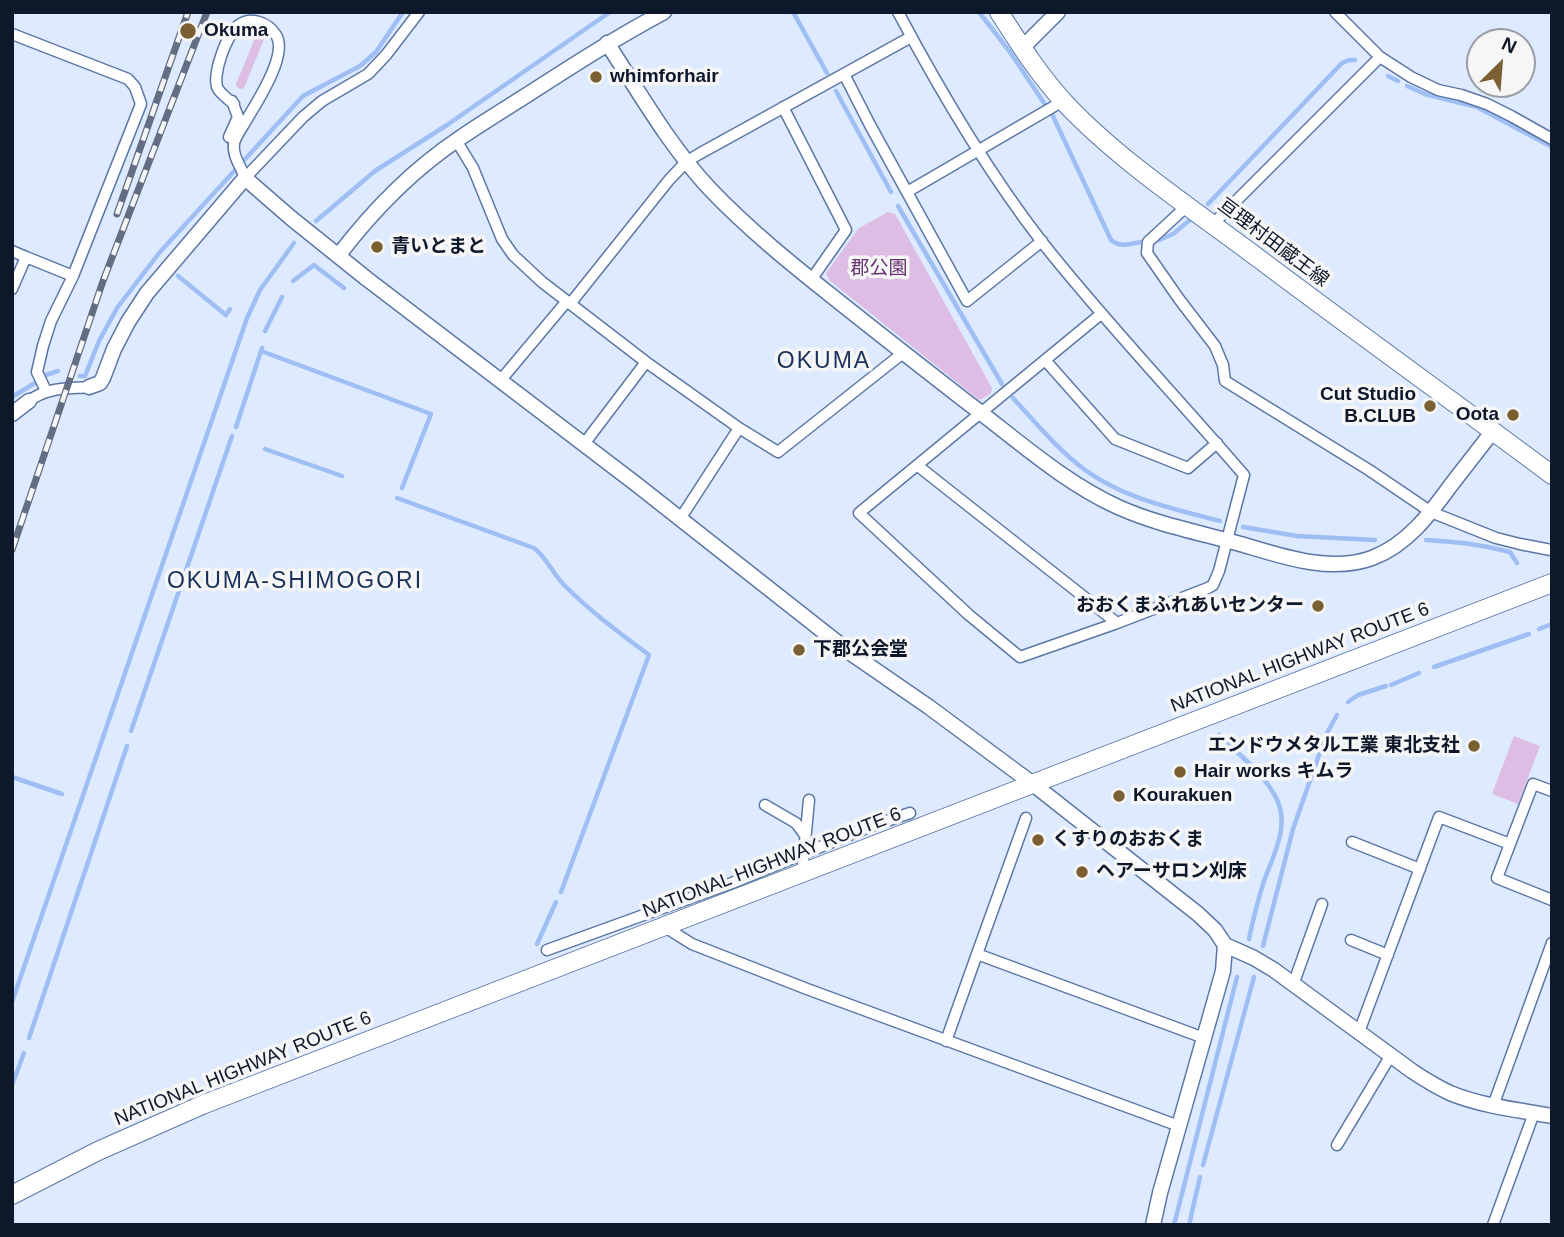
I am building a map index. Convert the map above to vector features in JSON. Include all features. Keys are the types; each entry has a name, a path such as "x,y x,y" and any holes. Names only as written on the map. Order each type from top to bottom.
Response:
{"main road":[{"name":"亘理村田蔵王線","path":"999,12 1045,80 1063,101 1108,143 1552,475"},
{"name":"NATIONAL HIGHWAY ROUTE 6","path":"12,1195 202,1105 1552,583"}],"street":[{"path":"12,414 46,391 89,387 100,383 128,323 239,171 322,102 368,74 419,12"},
{"path":"338,256 386,199 456,140 607,43 664,12"},
{"path":"898,12 978,149 1042,241 1101,314 1244,475 1213,585 1020,657 969,615 859,513 1101,314"},
{"path":"1022,48 1058,12"},
{"path":"1335,12 1380,57 1411,77 1438,90 1487,104 1552,139"},
{"path":"239,171 234,153 235,139 278,58 279,41 275,34 267,26 252,20 239,25 232,33 218,65 218,89 234,104 238,117 227,142 239,171 291,218 852,654 1033,784 1198,914 1215,930 1225,945 1254,957 1433,1084 1451,1093 1493,1106 1552,1116"},
{"path":"12,34 128,79 135,87 141,104 73,276 51,321 37,372 46,391"},
{"path":"500,381 686,163 911,37"},
{"path":"607,43 686,163 749,228 903,353 1071,481 1117,507 1158,522 1305,561 1353,562 1386,551 1422,524 1493,431"},
{"path":"1213,224 1380,57"},
{"path":"844,74 967,301 1042,241"},
{"path":"907,192 1063,101"},
{"path":"783,107 846,230 811,280"},
{"path":"456,140 481,184 502,239 513,255 568,303 646,362 739,428 778,452 903,353"},
{"path":"1188,205 1148,242 1147,253 1215,346 1223,365 1225,381 1369,470 1431,512 1496,538 1551,550"},
{"path":"12,251 73,276"},
{"path":"12,289 26,257"},
{"path":"1045,360 1115,439 1188,468 1217,443"},
{"path":"584,444 646,362"},
{"path":"680,519 739,428"},
{"path":"918,466 1117,623"},
{"path":"1552,791 1533,785 1497,878 1552,900"},
{"path":"802,874 809,800"},
{"path":"765,805 796,823 805,835"},
{"path":"547,950 732,883 910,813"},
{"path":"1359,1032 1439,817 1510,844"},
{"path":"946,1041 1026,818"},
{"path":"1352,842 1420,869"},
{"path":"1293,985 1322,904"},
{"path":"665,927 692,944 1179,1126"},
{"path":"1350,940 1388,955"},
{"path":"1493,1106 1552,943"},
{"path":"1153,1225 1223,971 1225,945"},
{"path":"977,954 1205,1038"},
{"path":"1337,1146 1391,1055"},
{"path":"1493,1225 1534,1113"}],"green space":[{"path":"259,32 265,37 244,88 240,89 236,84"},
{"name":"郡公園","path":"888,212 895,214 992,388 991,394 979,400 829,280 826,273 859,228"},
{"path":"1514,736 1540,746 1518,804 1492,794"}],"waterway":[{"path":"80,376 85,376 99,341 117,308 160,252 303,96 360,66 376,52 403,12"},
{"path":"316,221 375,171 447,125 610,12"},
{"path":"793,12 827,73"},
{"path":"979,12 1044,103"},
{"path":"1208,204 1342,63 1355,60"},
{"path":"1388,76 1398,81"},
{"path":"1407,86 1425,94 1477,107 1552,147"},
{"path":"836,91 891,192"},
{"path":"1052,114 1111,240 1122,245 1141,242"},
{"path":"898,206 1002,384"},
{"path":"1159,240 1173,234 1190,220"},
{"path":"12,1002 247,318 260,290 294,243"},
{"path":"293,281 314,265 344,288"},
{"path":"178,276 226,315 230,309"},
{"path":"265,331 282,297"},
{"path":"236,427 262,348"},
{"path":"261,351 431,414 402,488"},
{"path":"46,375 58,371"},
{"path":"12,397 35,383"},
{"path":"1013,398 1066,454 1100,480 1150,502 1220,521"},
{"path":"131,731 232,436"},
{"path":"265,449 342,476"},
{"path":"397,498 534,548 575,596 649,655 561,892"},
{"path":"1243,527 1297,536 1375,540"},
{"path":"1426,540 1510,552 1517,563"},
{"path":"1539,629 1552,624"},
{"path":"1434,667 1529,634"},
{"path":"1391,685 1419,673"},
{"path":"1348,702 1358,695 1386,686"},
{"path":"1263,946 1293,829 1326,735 1337,715"},
{"path":"1219,735 1269,786 1279,805 1281,816 1280,838 1262,888 1249,939"},
{"path":"29,1038 127,746"},
{"path":"12,777 62,794"},
{"path":"537,944 556,902"},
{"path":"1174,1225 1237,977"},
{"path":"1203,1165 1254,977"},
{"path":"12,1085 24,1053"},
{"path":"1189,1225 1200,1177"}],"railway":[{"path":"117,214 188,12"},
{"path":"12,550 103,281 207,12"}],"place":[{"name":"Okuma","path":"188,31"},
{"name":"whimforhair","path":"596,77"},
{"name":"青いとまと","path":"377,247"},
{"name":"Cut Studio B.CLUB","path":"1430,406"},
{"name":"Oota","path":"1513,415"},
{"name":"おおくまふれあいセンター","path":"1318,606"},
{"name":"下郡公会堂","path":"799,650"},
{"name":"エンドウメタル工業 東北支社","path":"1474,746"},
{"name":"Hair works キムラ","path":"1180,772"},
{"name":"Kourakuen","path":"1119,796"},
{"name":"くすりのおおくま","path":"1038,840"},
{"name":"ヘアーサロン刈床","path":"1082,872"}],"district":[{"name":"OKUMA","path":"824,362"},
{"name":"OKUMA-SHIMOGORI","path":"295,582"}]}
